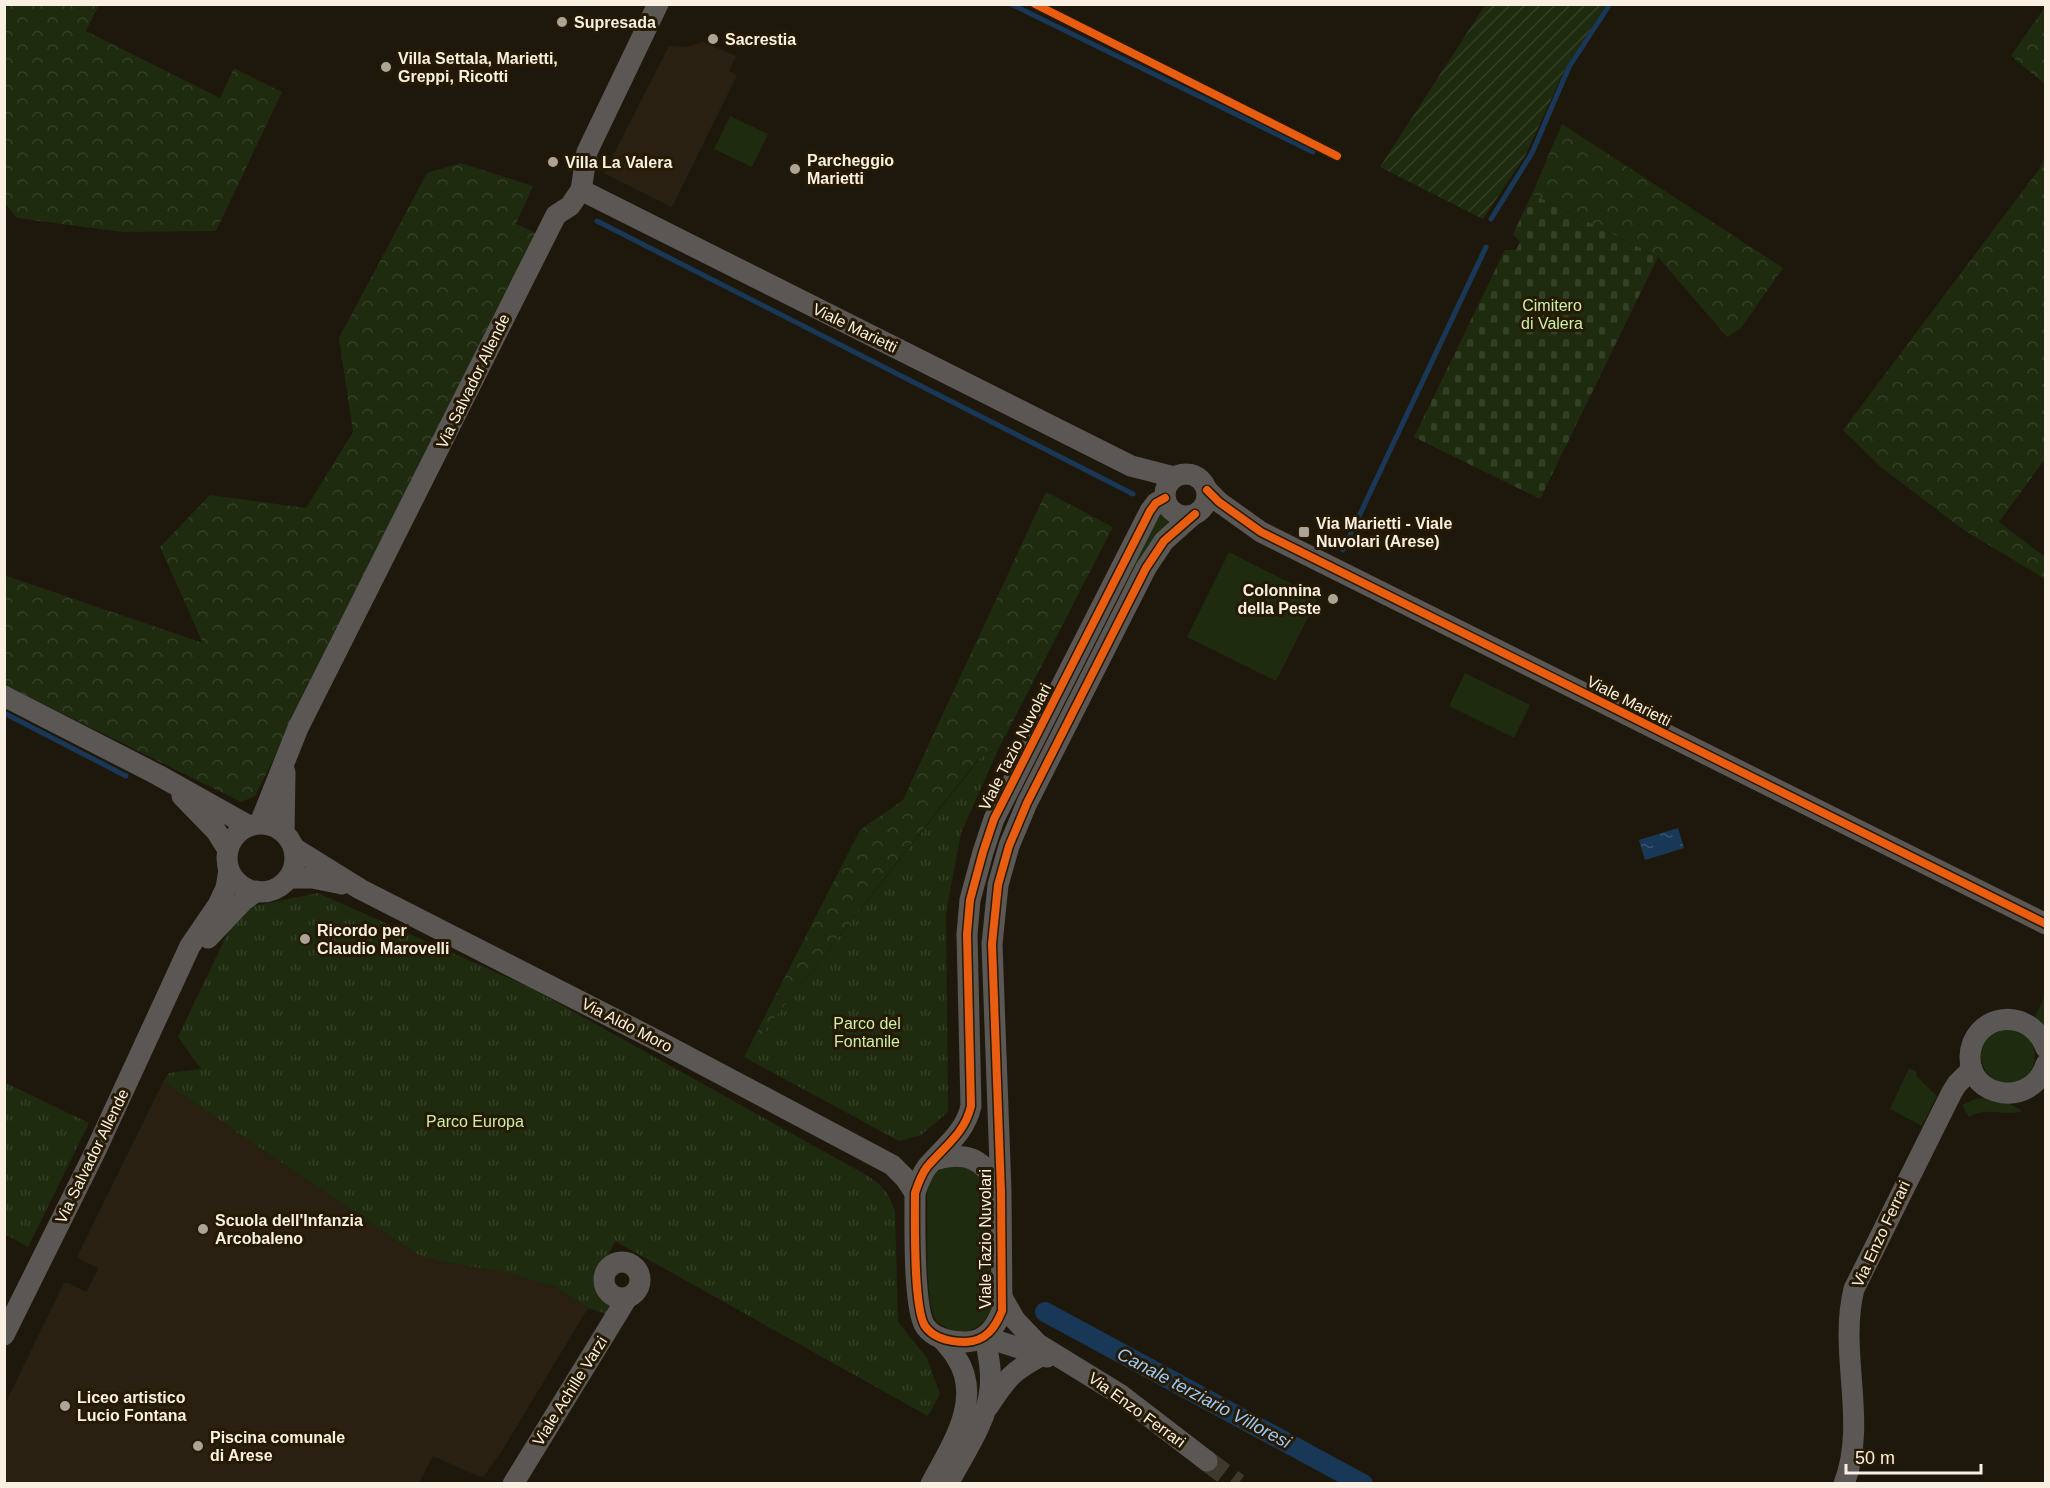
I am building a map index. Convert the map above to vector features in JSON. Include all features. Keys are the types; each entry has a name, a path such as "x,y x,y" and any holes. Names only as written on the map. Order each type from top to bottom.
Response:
{"street":[{"path":"581,190 587,152 658,4"},
{"name":"Viale Marietti","path":"581,190 1131,466 1168,490"},
{"name":"Via Salvador Allende","path":"254,824 298,728 556,215 570,206 581,190"},
{"path":"1180,474 1194,474 1200,478 1207,490 1205,504 1194,514 1187,516 1175,513 1166,504 1168,490 1180,474"},
{"name":"Viale Tazio Nuvolari","path":"931,1484 955,1437 966,1403 967,1384 956,1357 942,1338 930,1332 925,1326 918,1300 915,1193 920,1178 963,1127 970,1106 967,934 970,900 982,852 994,819 1150,511 1168,490"},
{"name":"Viale Marietti","path":"1207,490 1219,502 1261,532 2046,924"},
{"name":"Viale Marietti","path":"1194,514 1261,532"},
{"name":"Viale Tazio Nuvolari","path":"985,1337 996,1325 1002,1311 1003,1299 992,944 998,885 1004,861 1028,803 1146,568 1164,541 1194,514"},
{"path":"4,696 133,762 254,824 269,824 289,840 296,858 289,878 275,889 257,891 240,884 216,831 191,804 133,762"},
{"name":"Via Salvador Allende","path":"285,760 289,840"},
{"path":"229,860 236,835 254,824"},
{"name":"Via Aldo Moro","path":"289,840 360,889 664,1044 892,1165 915,1193"},
{"name":"Via Salvador Allende","path":"4,1335 95,1152 190,946 218,905 226,888 229,860"},
{"name":"Via Aldo Moro","path":"289,878 313,878 360,889"},
{"name":"Via Salvador Allende","path":"177,976 209,937 244,900 257,891"},
{"path":"2046,1048 2034,1028 2024,1022 2011,1019 1999,1020 1987,1025 1978,1034 1972,1046 1970,1058 1975,1073 1985,1086 2004,1094 2015,1094 2036,1083 2046,1064"},
{"name":"Via Enzo Ferrari","path":"1844,1484 1854,1434 1848,1332 1854,1289 1948,1100 1957,1084 1975,1073"},
{"name":"Viale Tazio Nuvolari","path":"931,1163 956,1155 975,1160 988,1169 999,1184"},
{"name":"Via Aldo Moro","path":"892,1165 931,1163"},
{"name":"Viale Achille Varzi","path":"513,1484 627,1298"},
{"name":"Via Enzo Ferrari","path":"1003,1299 1016,1320 1038,1344 1121,1395 1207,1461"},
{"path":"942,1338 956,1342 971,1342 985,1337 990,1371 990,1391 983,1413 948,1484"},
{"name":"Via Enzo Ferrari","path":"985,1337 1065,1362"},
{"path":"983,1413 1012,1374 1023,1365 1043,1355"}],"shaded area":[{"path":"703,42 736,56 729,71 737,75 672,207 604,173 669,46 686,47"},
{"path":"163,1082 416,1254 438,1261 508,1273 556,1287 588,1308 503,1449 484,1476 480,1477 433,1456 419,1483 5,1483 4,1406 64,1283 86,1292 97,1272 98,1268 78,1258 78,1255"}],"green space":[{"path":"4,5 99,5 86,31 220,98 234,68 282,92 216,231 122,232 17,218 5,203"},
{"path":"1485,5 1606,5 1565,69 1525,156 1483,219 1380,167"},
{"path":"2045,7 2045,84 2011,56"},
{"path":"730,116 768,134 752,167 714,149"},
{"path":"1562,124 1783,268 1741,328 1727,337 1658,257 1532,194"},
{"path":"2045,155 2045,459 1999,522 2045,557 2045,579 1964,530 1882,468 1843,430 2040,168"},
{"path":"461,163 533,186 516,224 538,234 255,796 241,802 5,685 4,575 203,643 160,547 210,495 306,508 353,432 339,338 427,173"},
{"name":"Cimitero di Valera","path":"1532,194 1658,257 1540,499 1414,437 1505,250 1516,250 1520,242 1513,234"},
{"path":"1046,492 1113,527 999,748 979,758 744,1057 860,830 903,800"},
{"path":"1161,510 1173,521 1126,590 1119,587"},
{"path":"1229,552 1318,597 1276,681 1187,637"},
{"path":"1465,673 1530,705 1514,738 1449,706"},
{"name":"Parco del Fontanile","path":"999,748 961,833 946,913 948,1112 921,1135 899,1141 744,1057 980,758"},
{"name":"Parco Europa","path":"318,893 531,988 878,1183 886,1192 895,1212 898,1322 927,1358 940,1394 928,1416 615,1241 594,1284 612,1304 607,1314 588,1308 556,1287 508,1273 438,1261 416,1254 163,1082 169,1073 201,1069 178,1037 239,909"},
{"path":"2045,995 2045,1031 2034,1019"},
{"path":"2003,1029 2013,1029 2023,1033 2031,1041 2035,1056 2031,1071 2023,1079 2013,1083 2003,1083 1993,1079 1985,1071 1981,1061 1981,1051 1985,1041 1993,1033"},
{"path":"1909,1068 1917,1072 1916,1076 1937,1096 1922,1126 1890,1109"},
{"path":"4,1082 89,1123 28,1247 5,1234"},
{"path":"1990,1097 2002,1100 2023,1111 1983,1112 1969,1117 1962,1105 1975,1099"},
{"path":"969,1165 988,1185 992,1309 980,1325 966,1332 960,1332 941,1325 932,1311 927,1259 927,1192 933,1176 941,1168"}],"water":[{"path":"1678,828 1684,848 1645,860 1639,840"}],"waterway":[{"path":"1011,4 1313,152"},
{"path":"1491,219 1532,153 1569,67 1610,4"},
{"path":"597,221 1133,494"},
{"path":"1343,550 1486,247"},
{"path":"4,713 126,776"},
{"name":"Canale terziario Villoresi","path":"1045,1312 1363,1484"}],"tunnel":[{"path":"1207,1461 1238,1484"}],"cycle path":[{"path":"1035,4 1337,156"},
{"path":"1207,490 1219,502 1261,532 2046,924"},
{"path":"1165,498 1156,503 1150,511 994,819 970,900 967,934 971,1106 959,1132 925,1170 915,1193 918,1301 925,1326 933,1334 944,1339 966,1342 979,1339 993,1328 1002,1311 1001,1192 992,944 998,885 1009,846 1027,803 1146,568 1164,541 1195,514"}],"place":[{"name":"Supresada","path":"562,22"},
{"name":"Sacrestia","path":"713,39"},
{"name":"Villa Settala, Marietti, Greppi, Ricotti","path":"386,67"},
{"name":"Villa La Valera","path":"553,162"},
{"name":"Parcheggio Marietti","path":"795,169"},
{"name":"Via Marietti - Viale Nuvolari (Arese)","path":"1304,532"},
{"name":"Colonnina della Peste","path":"1333,599"},
{"name":"Ricordo per Claudio Marovelli","path":"305,939"},
{"name":"Scuola dell'Infanzia Arcobaleno","path":"203,1229"},
{"name":"Liceo artistico Lucio Fontana","path":"65,1406"},
{"name":"Piscina comunale di Arese","path":"198,1446"}]}
